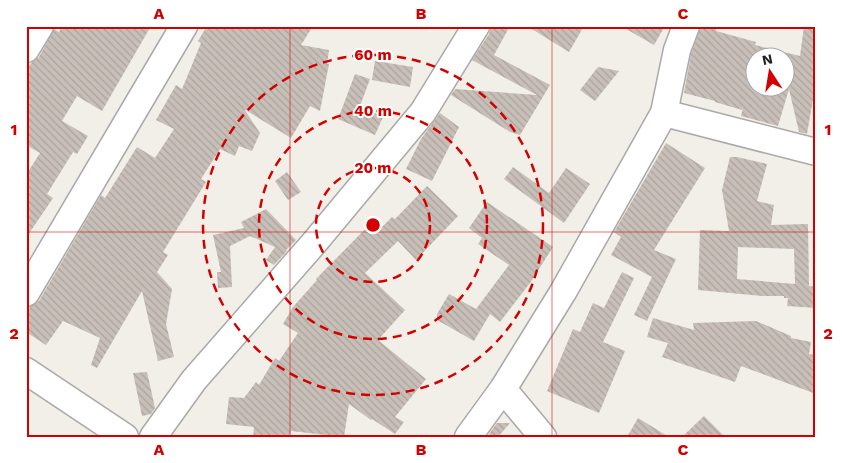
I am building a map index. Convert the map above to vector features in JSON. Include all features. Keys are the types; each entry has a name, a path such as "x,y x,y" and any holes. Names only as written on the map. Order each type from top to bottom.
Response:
{"street":[{"path":"26,49 40,26"},
{"path":"26,293 184,26"},
{"path":"153,437 194,380 314,242 423,112 476,26"},
{"path":"468,437 503,389 562,292 664,113 677,50 686,26"},
{"path":"664,113 816,152"},
{"path":"26,371 125,437"},
{"path":"503,389 543,437"}],"building":[{"path":"62,26 151,26 102,111 77,96 62,121 88,136 77,154 73,152 47,194 53,198 26,238 26,175 40,153 26,145 26,71 31,63 39,57 54,29 59,32"},
{"path":"207,26 313,26 301,45 329,50 327,64 329,64 320,111 310,106 291,138 244,109 260,133 252,151 239,146 235,156 220,149 201,179 206,182 163,252 168,255 157,272 172,289 166,324 174,357 158,361 142,291 97,368 91,365 100,338 63,321 46,345 26,332 26,314 30,307 39,301 101,195 105,198 137,147 155,158 174,129 156,120 176,85 182,89 201,43 198,41"},
{"path":"491,26 510,26 494,55 550,85 520,135 510,132 451,95 455,89 537,95 472,60 489,34"},
{"path":"527,26 584,26 569,52"},
{"path":"621,26 665,26 654,45"},
{"path":"701,26 756,42 755,45 767,48 744,48 744,98 786,98 778,126 741,116 743,108 742,110 684,93 691,54"},
{"path":"804,26 816,26 816,82 807,134 799,132 791,98 794,98 794,55 800,56"},
{"path":"375,61 413,67 410,87 372,80"},
{"path":"598,67 619,71 595,101 580,90"},
{"path":"355,74 370,79 360,106 383,117 375,135 338,119"},
{"path":"440,113 459,127 432,181 406,169 421,139"},
{"path":"666,143 705,168 654,250 676,259 647,321 634,315 652,277 611,255 621,237 614,232"},
{"path":"730,157 767,164 757,201 774,205 771,225 808,224 809,286 816,287 816,308 787,306 788,298 784,298 784,296 762,296 698,290 700,230 729,231 722,190","holes":["738,247 794,249 795,284 737,279"]},
{"path":"513,167 549,193 566,168 590,184 564,223 504,179"},
{"path":"287,172 301,192 288,200 275,181"},
{"path":"427,186 458,216 416,260 398,241 365,273 405,310 378,340 426,379 395,417 404,422 395,434 349,404 344,437 291,431 290,437 253,437 254,427 226,424 229,397 244,398 256,382 259,385 275,358 279,361 298,333 283,324 293,307 316,279 373,221 380,229 392,217 395,219"},
{"path":"487,202 553,247 530,283 500,322 490,314 474,341 437,320 437,314 449,294 476,309 509,265 478,244 482,238 469,228"},
{"path":"266,209 296,240 274,265 266,260 275,247 250,236 230,246 232,287 218,288 217,272 221,272 213,235 244,228 241,222"},
{"path":"622,272 634,278 603,342 625,351 599,413 547,391 573,329 580,332 593,303 604,308"},
{"path":"653,318 694,330 693,323 756,321 791,336 791,338 811,342 809,354 816,355 816,394 741,366 735,382 662,357 668,343 647,337"},
{"path":"147,372 155,408 151,414 142,416 133,373"},
{"path":"704,416 725,437 682,437"},
{"path":"638,418 669,437 627,437"},
{"path":"497,423 510,423 498,437 492,437 489,434"}]}
